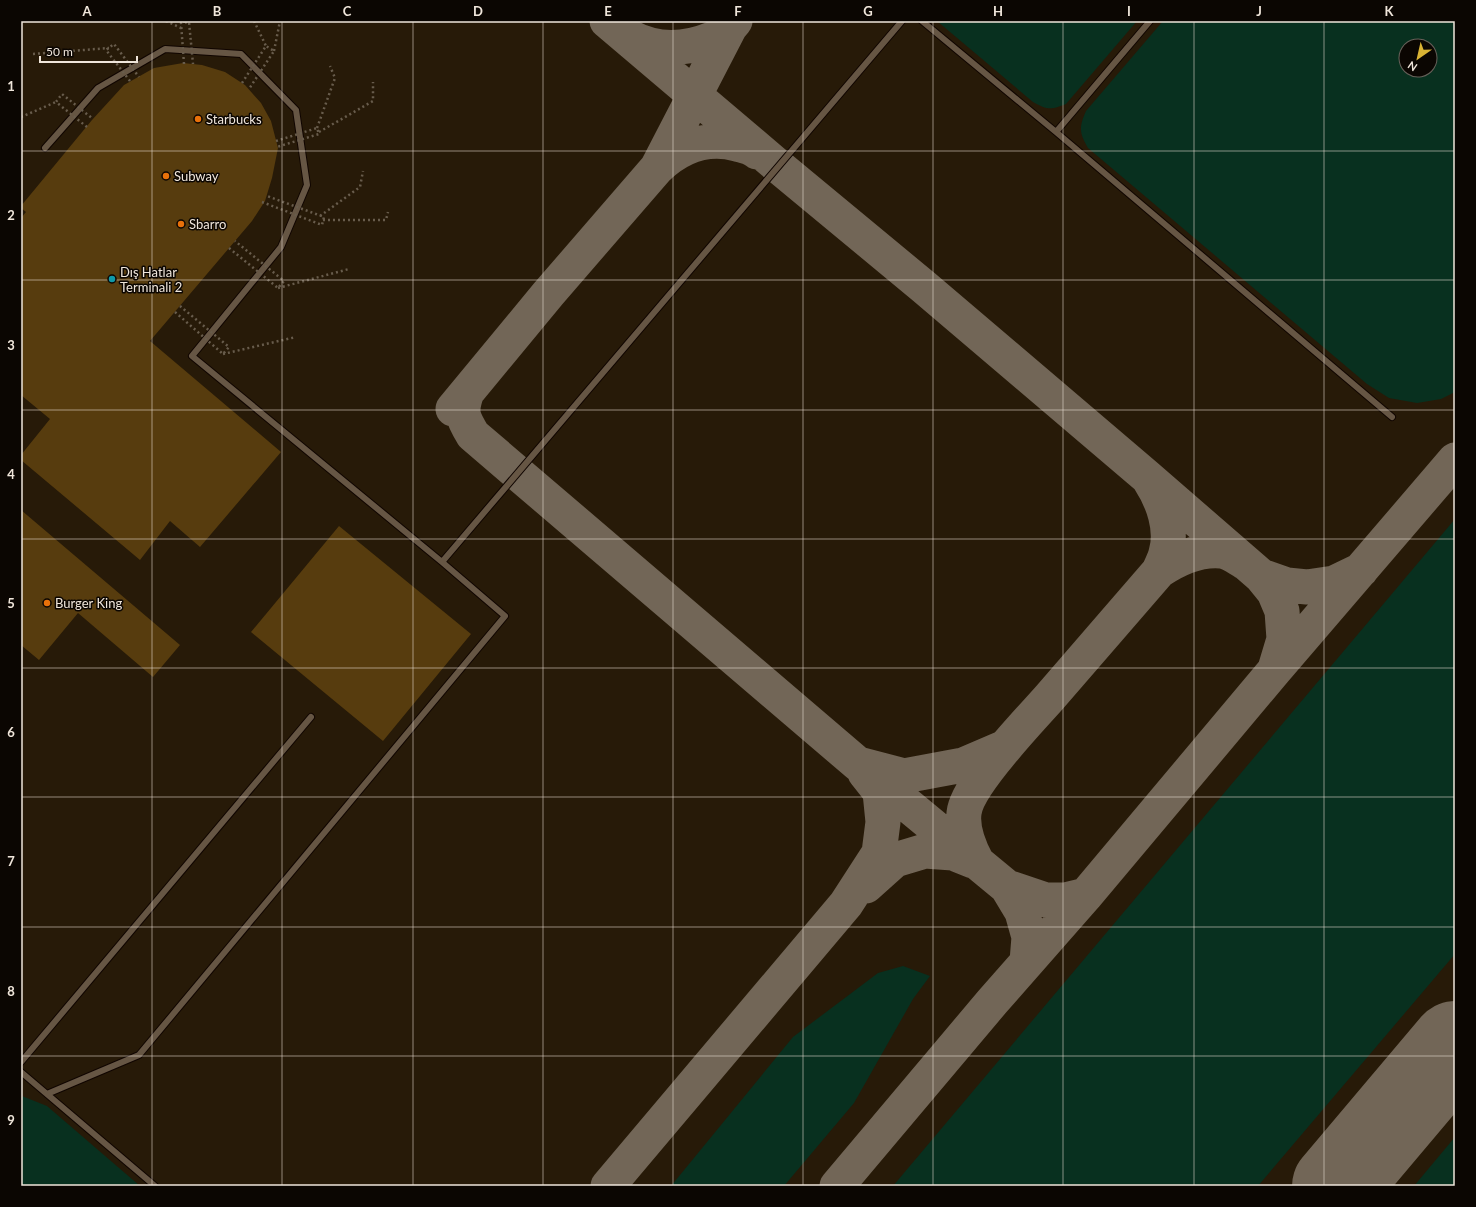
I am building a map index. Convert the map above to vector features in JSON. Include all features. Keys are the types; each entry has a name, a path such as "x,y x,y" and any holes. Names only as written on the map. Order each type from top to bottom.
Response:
{"lane":[{"path":"442,562 902,21"},
{"path":"922,21 1056,132 1392,417"},
{"path":"1056,132 1150,21"},
{"path":"45,148 98,88 166,49 241,54 296,110 307,184 281,246 192,356 442,562 505,616 139,1055 47,1094"},
{"path":"21,1062 312,717"},
{"path":"21,1072 155,1186"}],"path":[{"path":"166,21 181,28"},
{"path":"254,21 266,46 274,51"},
{"path":"249,89 274,51 280,21"},
{"path":"184,64 181,28 181,23 184,22 189,22 193,64"},
{"path":"130,81 106,50 114,44 138,77"},
{"path":"242,83 266,46"},
{"path":"33,54 109,48"},
{"path":"319,132 317,128 335,78 330,66"},
{"path":"278,147 319,134 319,132 374,101 373,82"},
{"path":"21,116 56,102 62,94 94,119"},
{"path":"56,102 87,127"},
{"path":"276,141 317,128"},
{"path":"320,216 360,187 363,171"},
{"path":"262,202 322,225 324,217 267,196"},
{"path":"323,220 386,220 388,212"},
{"path":"235,241 284,281 278,288"},
{"path":"229,248 278,288"},
{"path":"278,288 349,269"},
{"path":"180,306 229,347 223,354"},
{"path":"175,312 223,354"},
{"path":"223,354 296,337"}],"green space":[{"path":"937,21 1137,21 1066,104 1046,108 1033,102"},
{"path":"1163,21 1455,21 1455,392 1441,399 1417,403 1389,398 1367,384 1088,148 1081,130 1082,121 1086,111"},
{"path":"1455,519 1455,954 1258,1186 893,1186"},
{"path":"903,966 930,976 913,999 854,1103 784,1186 671,1186 793,1037 878,973"},
{"path":"22,1096 47,1106 140,1186 21,1186"},
{"path":"1455,1137 1455,1186 1414,1186"}],"building":[{"name":"Dış Hatlar Terminali 2","path":"183,63 202,65 225,72 245,85 261,103 271,121 278,148 272,178 265,201 252,221 150,341 281,452 200,547 170,521 140,560 21,460 21,455 50,419 21,395 21,218 26,212 21,208 21,206 92,120 124,85 154,68"},
{"path":"21,510 180,645 153,677 78,613 39,660 21,645"},
{"path":"339,526 471,634 383,741 251,632"}],"taxiway":[{"path":"607,21 924,287 1261,576 1287,585 1307,587 1334,583 1361,570"},
{"path":"453,409 548,294 657,168 730,27 735,21"},
{"path":"630,37 640,42 660,47 681,47 702,43 712,39 730,27"},
{"path":"657,168 684,149 694,145 715,141 737,144 757,152"},
{"path":"467,392 463,405 463,414 466,424 473,435 858,764 1007,887"},
{"path":"837,1186 992,1002 1086,895 1274,671 1455,460"},
{"path":"1150,481 1163,506 1168,534 1168,544 1165,558 1159,571"},
{"path":"977,862 971,850 964,826 964,813 968,801 976,786 1000,753 1159,571 1180,559 1196,553 1212,551 1221,551 1233,555 1244,562"},
{"path":"1261,576 1274,592 1282,611 1284,639 1275,669"},
{"path":"862,765 904,776 963,765 1005,747"},
{"path":"608,1186 846,904 879,853 883,822 880,792 865,773"},
{"path":"866,886 895,860 925,851 953,853 973,861"},
{"path":"1027,962 1029,937 1022,912 1007,887 1046,900 1065,900 1086,895"}],"runway":[{"path":"1336,1186 1455,1045"}],"place":[{"name":"Starbucks","path":"198,119"},
{"name":"Subway","path":"166,176"},
{"name":"Sbarro","path":"181,224"},
{"name":"Dış Hatlar Terminali 2","path":"112,279"},
{"name":"Burger King","path":"47,603"}]}
